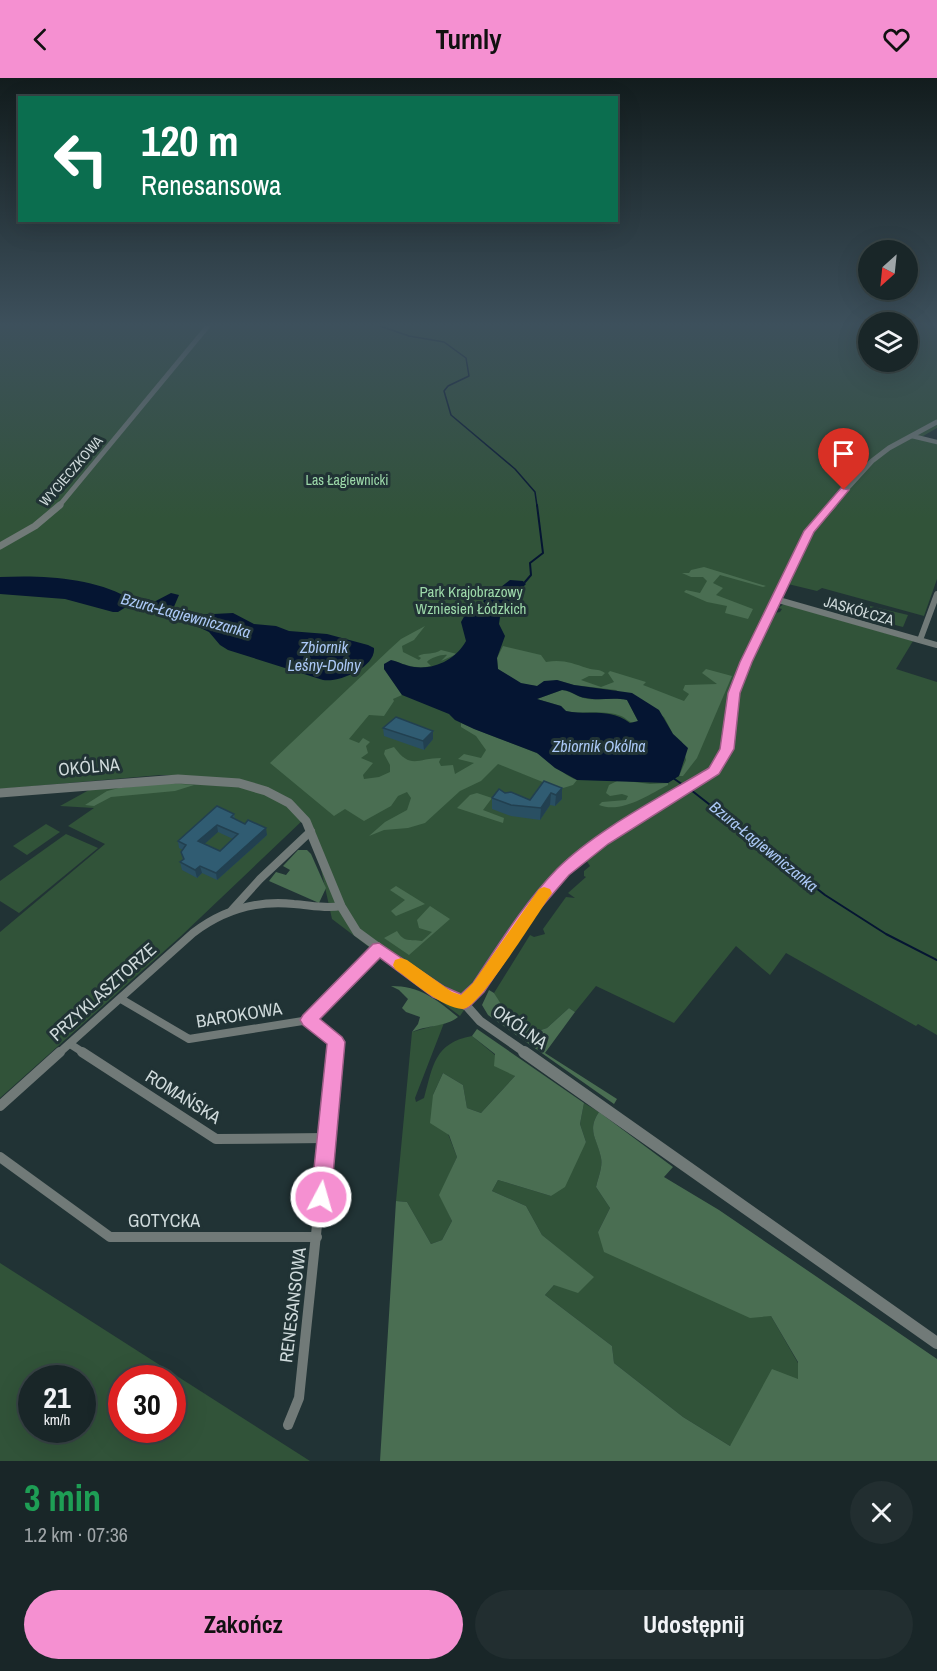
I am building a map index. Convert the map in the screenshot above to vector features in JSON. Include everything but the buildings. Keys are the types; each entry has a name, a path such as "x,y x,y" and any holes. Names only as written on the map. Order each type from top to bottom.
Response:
{"street":[{"name":"WYCIECZKOWA","path":"0,544 27,531 64,500 155,391"},
{"path":"464,1003 478,987 534,906 564,872 603,840 714,771 723,758 729,740 737,682 775,599 814,524 869,463 937,422"},
{"path":"912,435 937,442"},
{"path":"920,640 937,594"},
{"name":"JASKÓŁCZA","path":"775,599 937,645"},
{"name":"OKÓLNA","path":"0,793 164,779 210,779 255,789 280,798 297,809 311,831 341,906 357,932 439,992 464,1003 480,1021 937,1343"},
{"name":"PRZYKLASZTORZE","path":"0,1106 198,928 232,909 274,865 311,831"},
{"name":"PRZYKLASZTORZE","path":"232,909 273,903 324,909 341,906"},
{"path":"309,1020 379,949"},
{"name":"BAROKOWA","path":"121,999 189,1039 309,1020"},
{"name":"RENESANSOWA","path":"288,1425 299,1398 336,1042 309,1020"},
{"name":"ROMAŃSKA","path":"70,1044 216,1139 327,1138"},
{"name":"GOTYCKA","path":"0,1157 110,1237 317,1237"}],"green space":[{"name":"Las Łagiewnicki","path":"0,391 937,391 937,428 918,439 937,444 937,579 924,616 822,588 817,591 788,584 774,613 780,612 782,609 778,608 784,604 913,641 896,669 937,682 937,1035 918,1024 916,1026 786,953 770,975 736,946 674,1023 596,986 575,1012 569,1008 547,1028 535,1032 517,1020 501,1006 494,993 530,935 534,937 545,934 543,929 566,897 575,898 568,893 586,877 584,871 590,866 586,860 634,824 554,874 460,1016 332,919 311,824 304,819 181,936 0,1098 0,932 105,844 68,826 94,808 60,806 89,790 185,775 160,775 0,789"},
{"path":"704,567 766,586 720,575 713,583 723,588 716,595 753,609 748,619 725,613 727,606 707,602 684,592 686,590 700,593 707,581 703,577 691,577 682,573 689,573 691,570"},
{"path":"858,603 908,615 903,627 852,614"},
{"path":"425,626 414,640 402,646 403,652 419,660 421,658 418,656 441,650 457,654 441,661 447,655 434,658 427,662 431,666 413,666 395,661 384,669 402,695 393,699 394,701 384,716 369,715 349,739 359,743 363,738 370,742 366,746 368,753 361,758 373,763 363,775 364,779 379,777 390,772 390,765 384,754 385,750 394,747 410,761 441,758 439,762 441,766 453,765 455,774 474,763 458,759 464,754 481,758 486,750 476,736 461,727 461,723 540,755 577,780 573,785 560,789 498,764 481,781 460,791 425,823 408,828 384,830 369,836 385,822 407,810 411,798 407,792 398,796 391,806 364,821 345,809 334,816 270,763 401,639"},
{"path":"503,646 541,655 546,662 567,662 603,671 605,673 602,676 589,676 581,680 601,687 614,682 608,673 610,671 646,682 643,685 684,701 689,694 683,690 685,685 717,684 702,673 706,669 732,676 697,758 683,776 679,776 686,760 682,742 673,734 664,717 616,690 574,685 557,680 537,686 521,684 498,669 497,658"},
{"path":"562,690 588,699 627,700 638,721 634,723 621,716 607,713 566,711 561,706 537,699"},
{"path":"619,780 650,784 668,783 668,785 625,805 607,807 599,805 602,802 626,800 628,796 622,794 610,796 606,793 609,785"},
{"path":"167,783 194,785 175,791 111,797 94,806 85,805 107,791"},
{"path":"477,793 492,798 483,810 504,818 503,823 457,808 470,795"},
{"path":"46,824 60,832 27,855 13,846"},
{"path":"66,834 98,848 19,913 0,901 0,881"},
{"path":"298,850 307,850 311,854 326,888 319,903 269,881 276,872 286,875 290,870 283,866"},
{"path":"396,886 425,904 396,916 391,911 405,900 390,890"},
{"path":"430,906 450,919 409,955 384,938 397,931 405,939 422,941 432,932 419,928 417,920"},
{"path":"391,986 419,991 458,1017 448,1023 412,1032 420,1017 402,1008 408,999"},
{"path":"489,990 494,993 506,1012 535,1032 547,1028 569,1008 575,1012 545,1053 617,1099 614,1104 488,1015 482,1005"},
{"path":"444,1023 415,1098 416,1102 424,1098 433,1066 442,1050 459,1039 472,1036 515,1076 481,1113 467,1108 463,1085 443,1073 433,1095 457,1157 440,1195 452,1221 442,1240 431,1244 407,1202 396,1201 412,1032"},
{"path":"477,1029 584,1103 580,1124 586,1142 565,1187 551,1196 498,1180 492,1191 526,1206 542,1235 594,1277 578,1293 554,1285 545,1295 612,1346 614,1363 683,1417 730,1446 772,1369 798,1379 798,1362 771,1316 750,1318 604,1252 598,1232 610,1208 596,1187 601,1161 593,1125 599,1112 673,1167 664,1177 719,1210 937,1359 937,1461 380,1461 396,1201 407,1202 431,1244 442,1240 452,1221 439,1195 457,1157 449,1135 430,1123 433,1095 443,1073 463,1085 467,1108 481,1113 515,1076 494,1066 495,1054 472,1036"},
{"path":"584,1103 599,1112 593,1125 601,1161 596,1187 610,1208 598,1232 771,1316 798,1363 798,1379 730,1446 683,1417 614,1363 612,1346 545,1295 554,1285 593,1277 542,1235 526,1206 492,1191 498,1180 551,1196 586,1142 580,1124"},
{"path":"0,1263 160,1365 108,1365 108,1443 186,1443 186,1382 310,1461 0,1461"}],"water":[{"path":"32,576 82,581 113,590 127,597 126,607 113,612 65,599 0,594 0,577"},
{"path":"510,580 523,581 526,584 518,592 514,603 499,609 488,606 483,601"},
{"name":"Zbiornik Leśny-Dolny","path":"171,593 179,595 173,609 194,615 233,613 254,624 276,626 289,631 327,634 368,645 374,648 373,655 363,667 347,676 323,680 228,650 220,645 209,632 150,604"},
{"name":"Zbiornik Okólna","path":"474,610 500,617 499,624 505,636 497,658 498,669 521,683 537,686 544,681 557,680 574,685 632,693 659,710 673,734 688,748 679,776 668,783 577,780 555,768 537,753 474,729 455,720 449,714 402,695 384,669 384,664 391,660 411,666 430,667 451,658 466,641 461,622 465,615","holes":["562,690 591,699 627,700 638,721 630,723 607,713 566,711 561,706 537,699"]}],"waterway":[{"path":"444,391 451,415 515,469 535,492 537,506"},
{"path":"525,582 531,575 530,563 543,553 537,505"},
{"name":"Bzura-Łagiewniczanka","path":"124,599 153,604"},
{"name":"Bzura-Łagiewniczanka","path":"673,778 686,787"},
{"name":"Bzura-Łagiewniczanka","path":"691,790 825,895 886,934 937,960"}],"slow traffic":[{"path":"401,965 446,996 464,1003 478,987 544,893"}],"route":[{"path":"321,1197 336,1042 309,1020 379,949 439,992 464,1003 478,987 534,906 564,872 603,840 714,771 727,749 734,693 746,662 809,531 844,490"}],"park label":[{"name":"Park Krajobrazowy Wzniesień Łódzkich","path":"471,600"}]}
